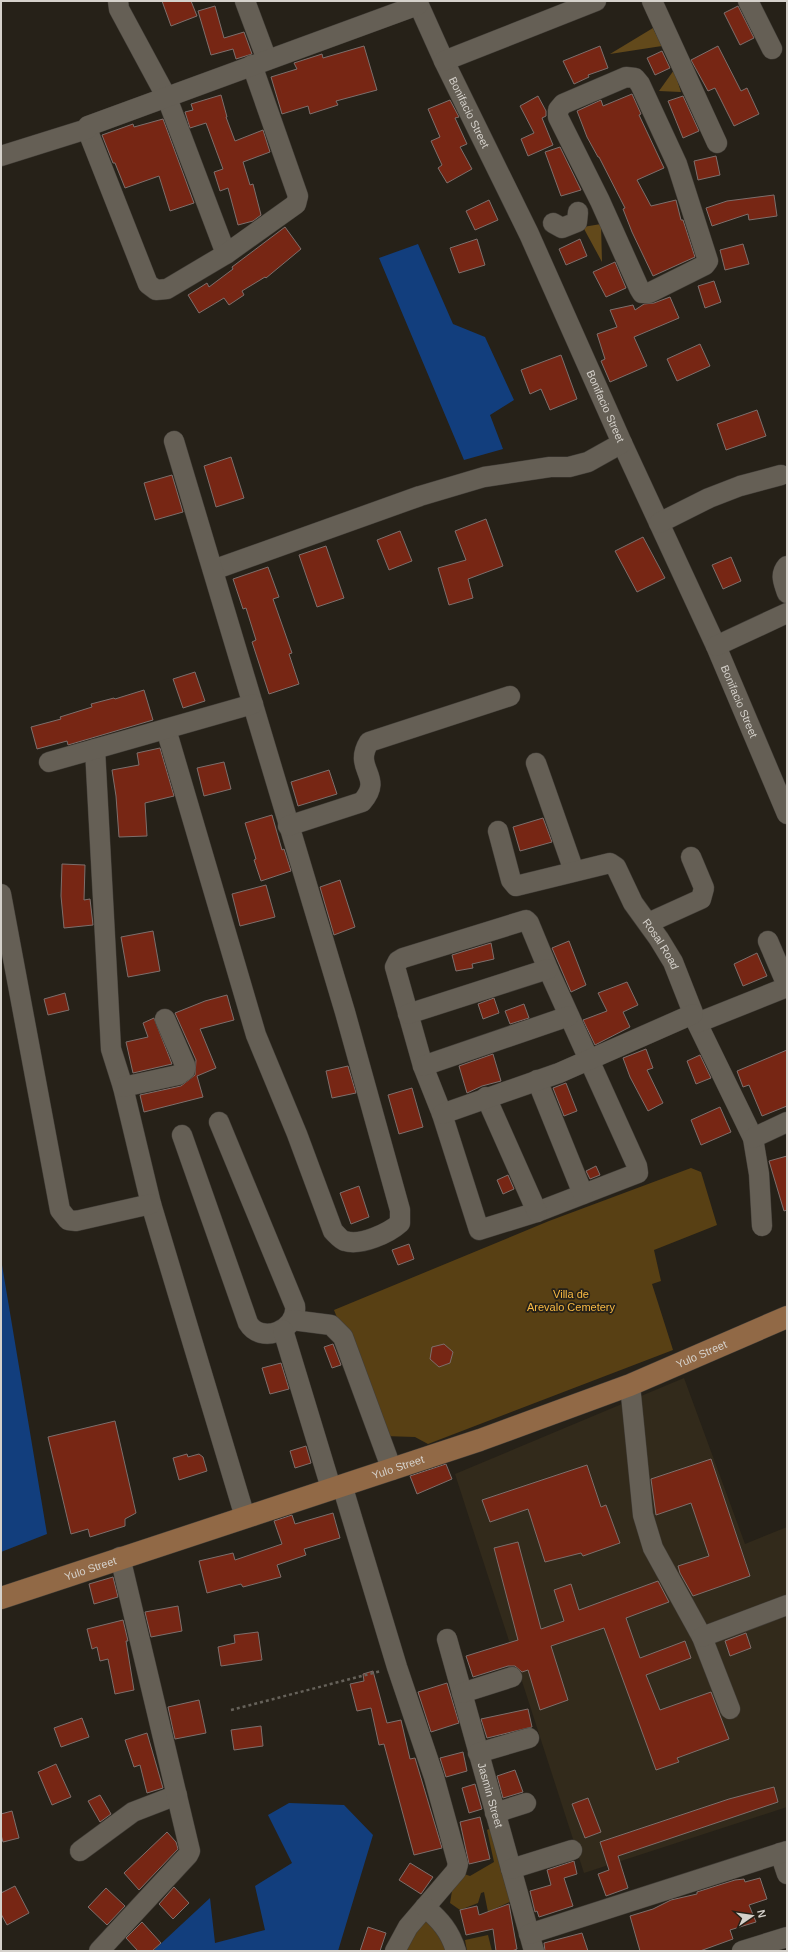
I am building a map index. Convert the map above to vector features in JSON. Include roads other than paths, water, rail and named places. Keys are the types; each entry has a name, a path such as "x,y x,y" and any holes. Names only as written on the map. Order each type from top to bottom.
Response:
{"main road":[{"name":"Yulo Street","path":"1,1598 120,1557 392,1470 494,1435 630,1385 787,1317"}],"street":[{"path":"118,1 119,9 167,98 226,254"},
{"path":"86,128 148,284 156,290 167,288 226,254 296,204 298,196 259,62 246,1"},
{"path":"444,61 596,1"},
{"path":"652,1 718,143"},
{"path":"748,1 772,49"},
{"path":"1,156 86,128 417,3"},
{"name":"Bonifacio Street","path":"417,3 529,234 622,443 716,646 787,814"},
{"path":"626,77 635,78 640,84 677,164 708,261 707,264 649,293 642,293 600,201 558,117 558,110 563,104 626,77"},
{"path":"529,234 553,223 554,215 570,207 578,212 600,201"},
{"path":"166,729 256,1035 334,1231 344,1241 356,1243 391,1231 400,1223 400,1210 345,1012 288,826 174,441"},
{"path":"213,570 420,496 484,477 550,467 569,467 588,462 622,443"},
{"path":"659,523 709,498 740,486 781,475"},
{"path":"787,566 783,570 782,578 787,593"},
{"path":"716,646 787,613"},
{"path":"288,826 362,802 370,793 371,782 363,760 365,749 369,742 510,696"},
{"path":"49,762 253,704"},
{"path":"95,749 111,1049 123,1087 151,1204 245,1517"},
{"path":"536,763 574,871"},
{"name":"Rosal Road","path":"498,830 513,884 516,886 574,871 610,863 613,864 633,903 673,962 695,1019 753,1138 759,1174 762,1226"},
{"path":"648,923 701,900 704,888 691,857"},
{"path":"1,894 60,1210 68,1220 76,1221 151,1204"},
{"path":"526,920 529,923 548,969 637,1166 638,1173 537,1212 479,1230 442,1114 423,1066 408,1014 395,967 398,961 526,920"},
{"path":"442,1114 537,1080 695,1019 782,989 786,983 784,976 768,941"},
{"path":"408,1014 548,969"},
{"path":"423,1066 569,1016"},
{"path":"123,1087 178,1075 184,1070 185,1066 165,1018"},
{"path":"537,1080 583,1194"},
{"path":"486,1097 537,1212"},
{"path":"219,1122 295,1306 295,1311 288,1325 337,1487 434,1777 457,1858 458,1864 456,1871 408,1926 395,1951"},
{"path":"753,1138 787,1122"},
{"path":"182,1135 251,1328 259,1333 266,1334 288,1325 331,1325 343,1337 392,1470"},
{"path":"630,1385 643,1515 653,1548 702,1637 730,1709"},
{"path":"99,1951 188,1855 189,1845 120,1557"},
{"path":"702,1637 787,1605"},
{"name":"Jasmin Street","path":"447,1638 531,1942"},
{"path":"462,1693 512,1677"},
{"path":"478,1753 529,1738"},
{"path":"80,1850 133,1812 177,1795"},
{"path":"495,1813 526,1803"},
{"path":"511,1869 572,1850"},
{"path":"531,1942 784,1852 787,1874"},
{"path":"425,1907 444,1924 452,1939 456,1951"},
{"path":"742,1951 787,1937"}],"water":[{"path":"418,244 453,324 485,337 514,400 490,415 503,449 464,460 379,258"},
{"path":"1,1259 47,1534 1,1552"},
{"path":"289,1803 344,1805 373,1835 338,1951 153,1951 210,1898 215,1943 265,1930 255,1886 292,1863 268,1815"}],"park label":[{"name":"Villa de Arevalo Cemetery","path":"571,1300"}]}
